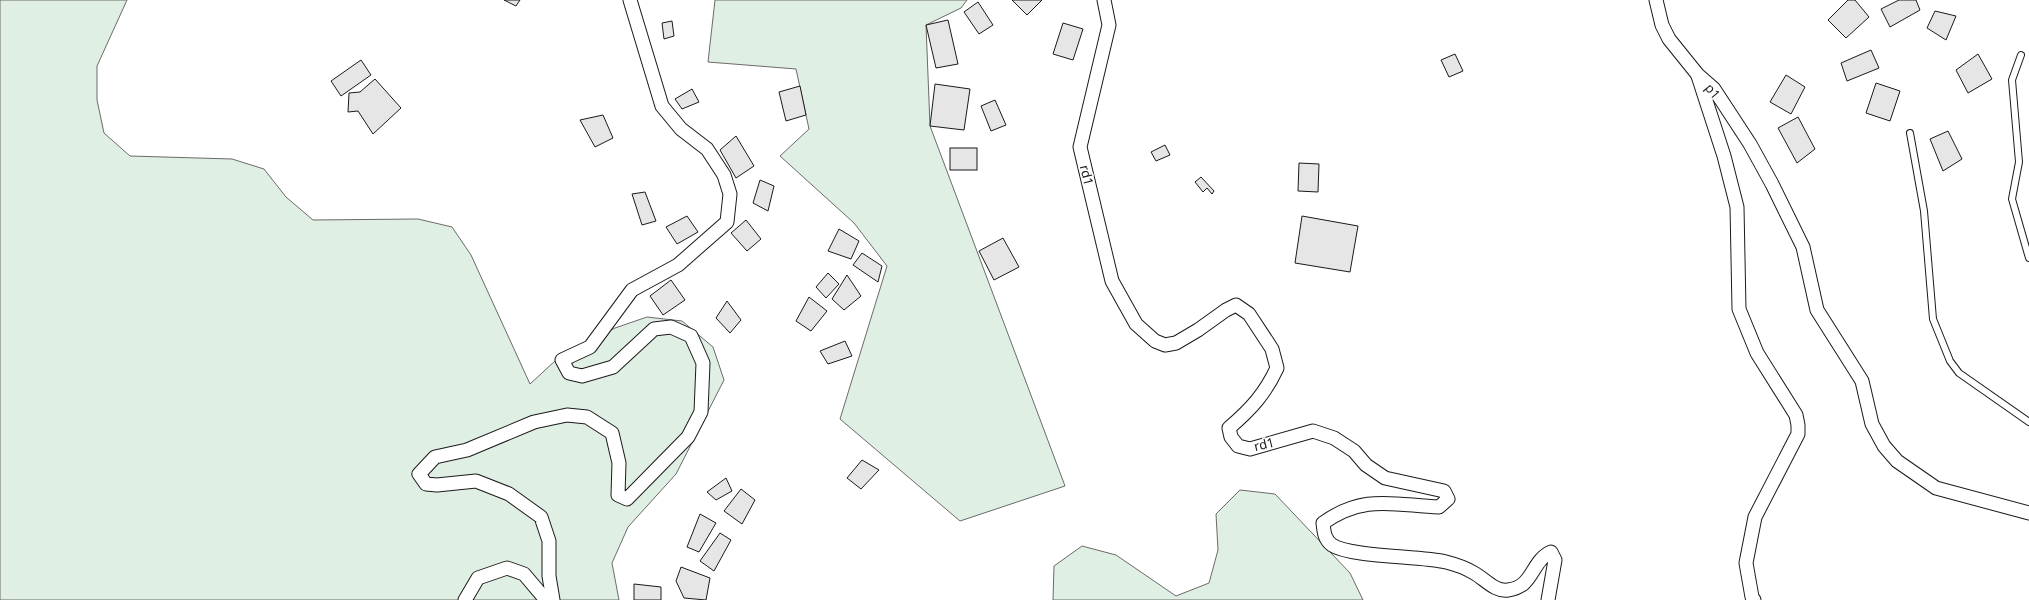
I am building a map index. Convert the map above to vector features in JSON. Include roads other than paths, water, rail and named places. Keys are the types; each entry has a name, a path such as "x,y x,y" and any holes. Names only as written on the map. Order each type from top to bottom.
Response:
{"street":[{"path":"553,600 549,576 549,541 541,517 509,494 476,481 437,485 426,484 418,474 435,457 467,450 534,422 567,415 587,417 612,433 619,463 618,495 627,499 688,437 701,412 703,363 691,336 671,327 654,329 613,367 582,376 569,373 562,360 590,348 632,290 678,265 727,222 730,194 724,175 707,149 681,129 662,106 630,0"},
{"name":"rd1","path":"1104,0 1109,25 1080,147 1112,281 1136,324 1155,341 1165,345 1176,342 1198,330 1226,310 1236,305 1249,314 1272,349 1277,368 1267,389 1248,412 1228,428 1231,437 1238,446 1250,449 1313,431 1334,438 1354,451 1366,465 1385,478 1444,491 1448,499 1439,507 1394,503 1353,506 1323,523 1325,537 1332,545 1360,552 1447,562 1473,572 1500,590 1507,591 1517,589 1526,582 1541,556 1551,552 1555,560 1548,600"},
{"name":"p1","path":"1656,0 1662,25 1669,39 1698,75 1714,89 1772,184 1803,247 1817,310 1862,381 1872,424 1884,446 1897,461 1936,488 2029,513"},
{"path":"1698,75 1724,156 1737,207 1739,309 1757,353 1796,415 1798,425 1798,434 1755,517 1746,563 1752,597 1754,600"},
{"path":"464,600 478,578 507,568 524,574 546,600"}],"lane":[{"path":"2021,55 2012,80 2019,162 2012,199 2029,258"},
{"path":"1910,133 1924,211 1933,319 1950,361 1959,373 2029,422"}]}
